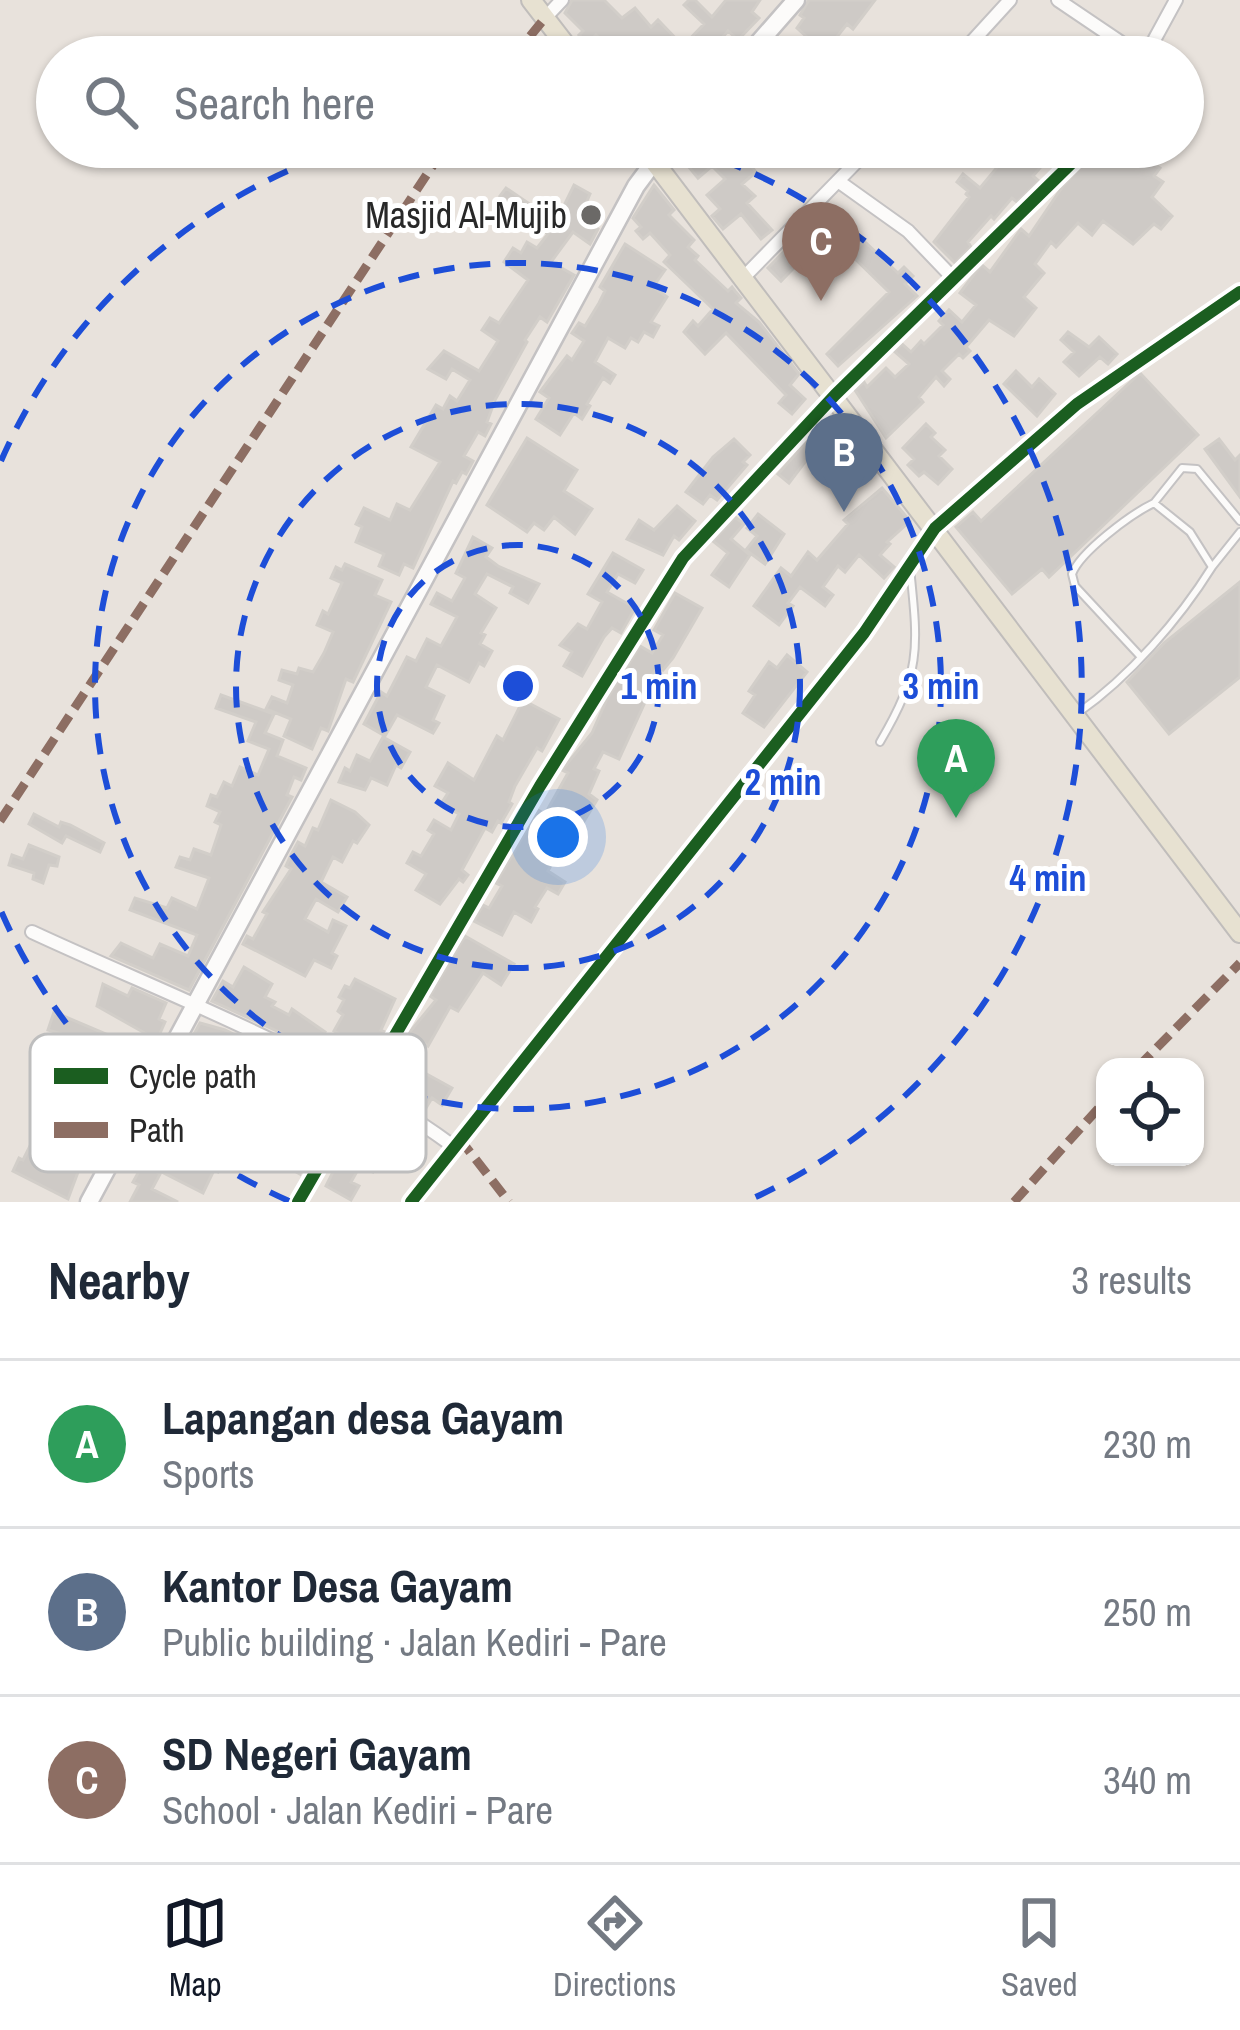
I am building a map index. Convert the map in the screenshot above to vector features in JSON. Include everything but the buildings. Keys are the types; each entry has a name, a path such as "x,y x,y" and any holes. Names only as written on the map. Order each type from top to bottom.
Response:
{"main road":[{"path":"531,0 558,36"},
{"path":"666,168 1240,933"}],"street":[{"path":"545,18 562,0"},
{"path":"764,36 796,0"},
{"path":"977,36 1010,0"},
{"path":"1058,0 1111,36"},
{"path":"1156,36 1176,0"},
{"path":"180,1034 645,168"},
{"path":"745,277 851,168"},
{"path":"396,1034 645,613 709,526 1067,168"},
{"path":"838,181 908,231 955,280"},
{"path":"412,1202 864,633 935,528 1077,404 1240,292"},
{"path":"32,932 256,1034"},
{"path":"426,1126 453,1146"},
{"path":"88,1202 105,1172"},
{"path":"298,1202 316,1172"}],"lane":[{"path":"1140,656 1075,586 1072,574 1079,560 1133,513 1154,503 1182,468 1193,467 1240,521"},
{"path":"1154,503 1190,532 1212,567"},
{"path":"1075,715 1140,656 1240,532"},
{"path":"880,742 900,708 915,665 910,565"}],"marked path":[{"path":"530,36 545,18"},
{"path":"0,821 431,168"},
{"path":"1147,1058 1240,963"},
{"path":"1014,1202 1096,1111"},
{"path":"459,1138 509,1202"}],"cycle path":[{"path":"396,1034 540,786 683,558 835,395 1067,168"},
{"path":"411,1202 864,633 935,528 1077,404 1240,292"},
{"path":"298,1202 315,1172"}],"place":[{"name":"Masjid Al-Mujib","path":"591,215"},
{"name":"SD Negeri Gayam","path":"821,301"},
{"name":"Kantor Desa Gayam","path":"844,512"},
{"name":"Lapangan desa Gayam","path":"956,818"}]}
